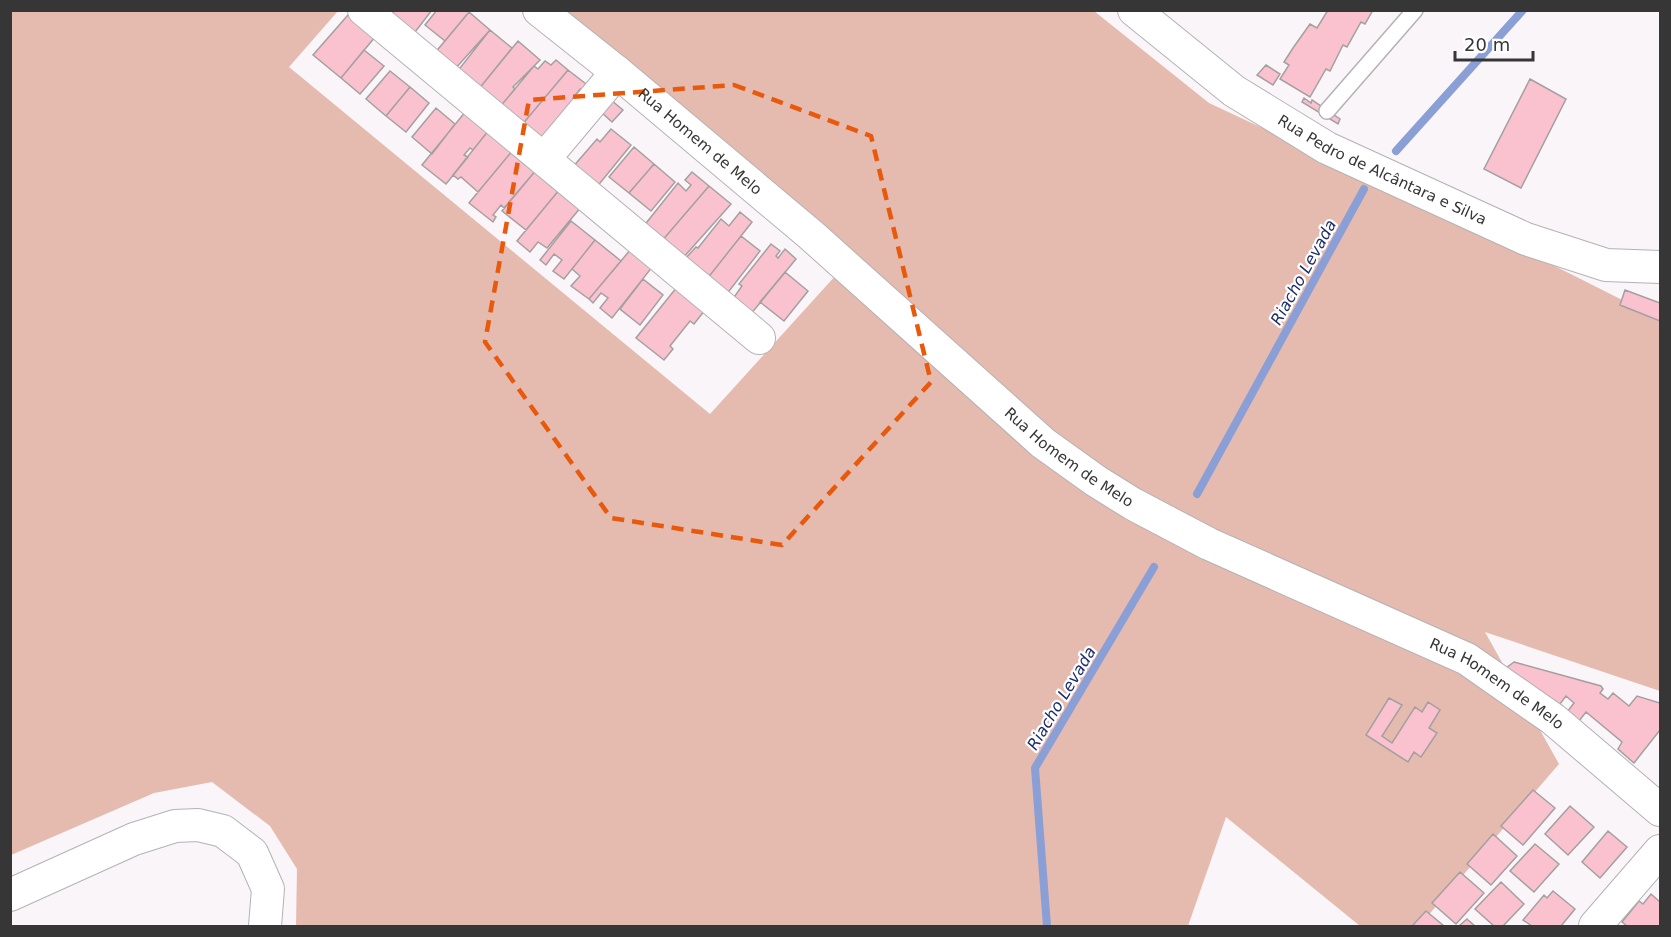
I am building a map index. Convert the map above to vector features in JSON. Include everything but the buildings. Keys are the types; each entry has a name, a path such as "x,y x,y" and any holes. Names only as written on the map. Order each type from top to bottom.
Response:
{"street":[{"path":"364,10 759,338"},
{"name":"Rua Homem de Melo","path":"539,10 617,72 811,235 1043,443 1096,481 1133,504 1209,544 1467,659 1553,719 1660,810"},
{"name":"Rua Pedro de Alcântara e Silva","path":"1134,10 1234,91 1319,121 1378,172 1526,239 1606,265 1660,267"},
{"path":"544,159 617,72"},
{"path":"10,895 134,839 175,826 198,825 223,831 252,853 268,889 265,927"},
{"path":"1595,927 1656,864"}],"lane":[{"path":"1319,121 1415,10"}],"highlighted area":[{"path":"734,85 871,136 931,382 782,545 611,518 485,342 529,100"}],"shaded area":[{"path":"11,11 338,11 289,67 710,414 837,274 559,11 1094,11 1209,103 1521,249 1660,319 1660,691 1485,632 1559,764 1419,926 1360,926 1226,817 1188,926 296,926 297,869 270,826 212,782 154,793 11,855"}],"waterway":[{"path":"1396,151 1523,10"},
{"name":"Riacho Levada","path":"1197,494 1364,189"},
{"name":"Riacho Levada","path":"1047,926 1035,768 1154,567"}]}
